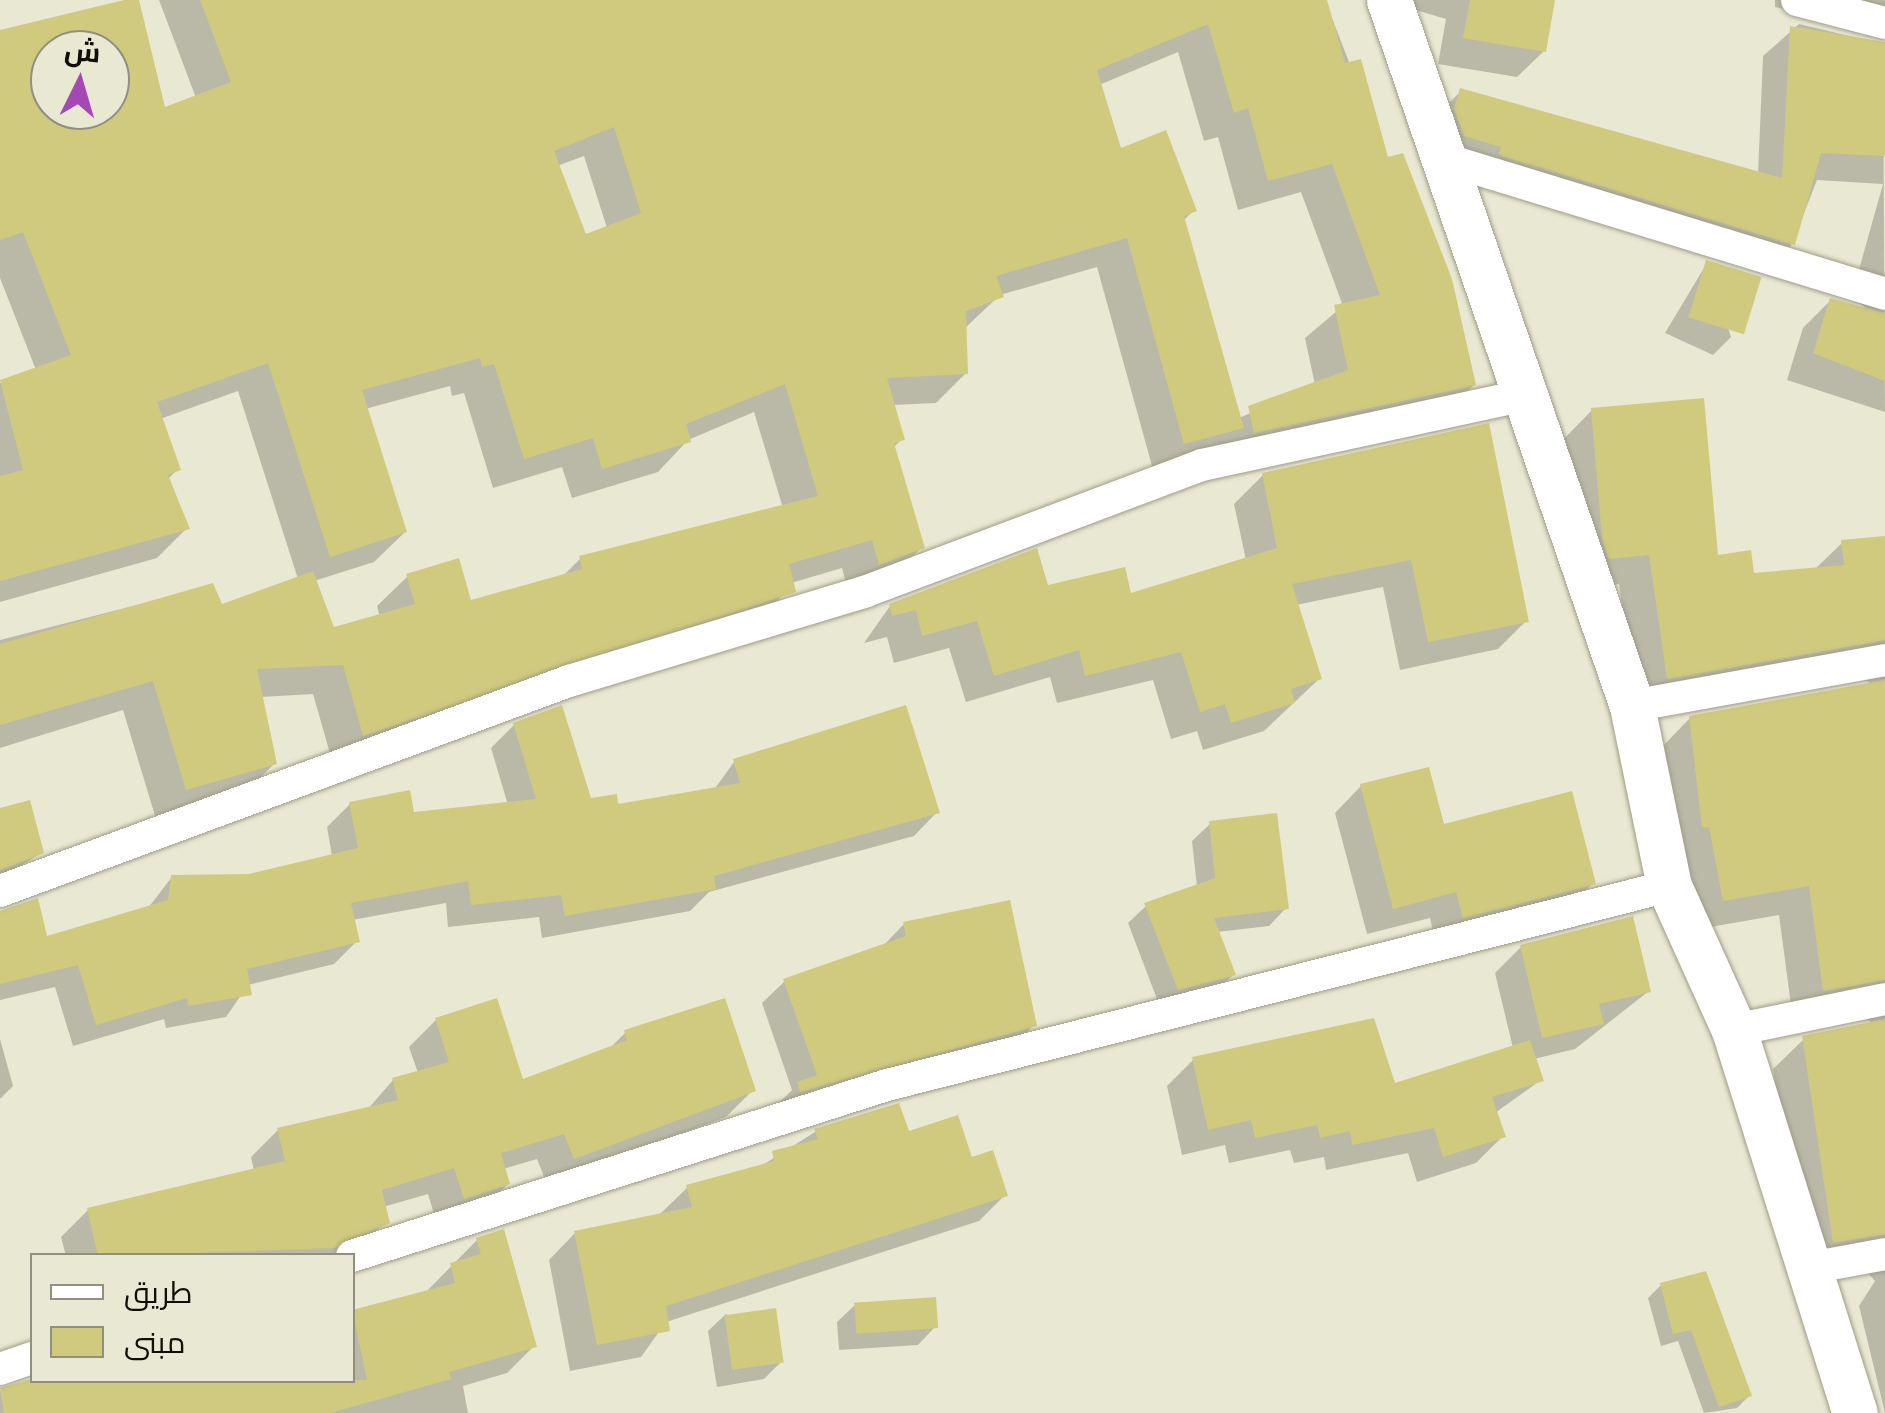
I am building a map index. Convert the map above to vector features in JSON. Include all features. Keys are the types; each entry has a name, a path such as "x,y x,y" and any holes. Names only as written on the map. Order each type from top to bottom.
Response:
{"main road":[{"path":"1389,0 1441,158 1531,394 1632,706 1669,886 1734,1030 1856,1413"}],"street":[{"path":"1798,0 1885,24"},
{"path":"1441,158 1885,294"},
{"path":"0,891 568,681 864,592 1202,465 1531,394"},
{"path":"1632,706 1885,660"},
{"path":"355,1255 887,1085 1669,886"},
{"path":"1734,1030 1885,999"},
{"path":"1809,1268 1885,1254"},
{"path":"0,1368 30,1359"}],"building":[{"path":"124,0 139,0 165,107 231,82 200,0 1327,0 1345,63 1361,59 1388,157 1403,153 1452,279 1476,385 1254,433 1248,406 1348,370 1334,305 1380,295 1332,164 1268,181 1248,108 1234,113 1208,24 1097,70 1121,148 1166,130 1197,211 1184,216 1244,428 1184,444 1127,238 996,276 1004,297 966,311 968,374 887,378 905,440 894,443 925,548 879,565 872,540 789,564 796,592 363,736 343,665 257,669 277,764 186,790 153,681 0,725 0,644 213,583 222,604 313,571 334,627 415,604 406,574 459,558 471,600 582,569 579,556 818,496 785,384 686,424 691,442 602,469 593,438 524,459 494,364 482,367 480,358 362,390 407,532 330,557 268,363 157,402 181,470 168,475 190,529 0,581 0,476 23,470 0,380 71,355 23,232 0,240 0,30","holes":["614,127 641,213 586,234 554,151"]},
{"path":"1470,0 1555,0 1546,52 1463,38"},
{"path":"1790,26 1885,42 1885,156 1821,153 1795,245 1499,155 1501,147 1464,136 1454,109 1460,88 1782,178"},
{"path":"1706,260 1761,277 1744,334 1688,317"},
{"path":"1830,298 1885,313 1885,381 1813,353"},
{"path":"1704,398 1718,555 1751,550 1754,573 1844,565 1841,540 1885,536 1885,640 1667,679 1649,555 1609,559 1602,538 1591,408"},
{"path":"1489,423 1529,622 1428,642 1411,560 1292,584 1322,679 1291,689 1295,703 1231,723 1225,704 1200,712 1181,652 1085,676 1079,650 994,676 977,621 922,636 916,610 892,616 889,604 1037,548 1048,585 1125,567 1131,593 1277,548 1262,473"},
{"path":"1885,680 1885,980 1823,991 1809,886 1723,901 1709,827 1702,827 1689,716"},
{"path":"562,705 591,798 617,794 618,804 740,783 733,759 906,705 940,813 714,876 716,889 565,916 561,895 471,905 468,881 351,903 360,942 247,969 252,995 188,1006 187,998 96,1025 78,965 0,984 0,911 38,898 47,936 168,900 171,875 249,874 358,848 349,802 410,790 414,812 536,799 513,723"},
{"path":"1429,767 1444,824 1572,791 1596,884 1463,918 1456,892 1393,909 1360,784"},
{"path":"30,800 44,853 0,870 0,808"},
{"path":"1277,813 1289,909 1214,918 1236,975 1178,990 1144,903 1215,878 1209,821"},
{"path":"1010,900 1037,1026 800,1092 797,1082 817,1075 783,979 906,936 903,922"},
{"path":"1633,916 1651,992 1599,1004 1604,1024 1542,1038 1520,945"},
{"path":"497,998 523,1079 627,1040 624,1030 725,998 756,1091 574,1159 564,1134 501,1153 510,1184 464,1199 454,1168 382,1190 390,1223 334,1248 97,1253 87,1208 285,1161 277,1128 398,1100 392,1078 449,1062 435,1018"},
{"path":"1374,1018 1395,1083 1530,1040 1544,1081 1492,1097 1506,1137 1443,1157 1434,1128 1352,1145 1350,1131 1320,1138 1317,1125 1255,1138 1251,1120 1208,1130 1192,1057"},
{"path":"1885,1019 1885,1234 1833,1243 1802,1036"},
{"path":"899,1103 909,1131 958,1115 972,1157 993,1150 1008,1196 666,1306 670,1331 597,1345 574,1231 692,1207 686,1185 774,1161 772,1151 818,1139 814,1129"},
{"path":"504,1229 537,1347 449,1372 451,1379 330,1413 4,1413 0,1388 28,1380 367,1380 355,1309 455,1283 450,1263 481,1254 476,1238"},
{"path":"1706,1271 1752,1396 1719,1407 1691,1330 1673,1334 1660,1283"},
{"path":"936,1297 938,1328 856,1334 854,1303"},
{"path":"776,1308 784,1362 732,1370 725,1315"}]}
